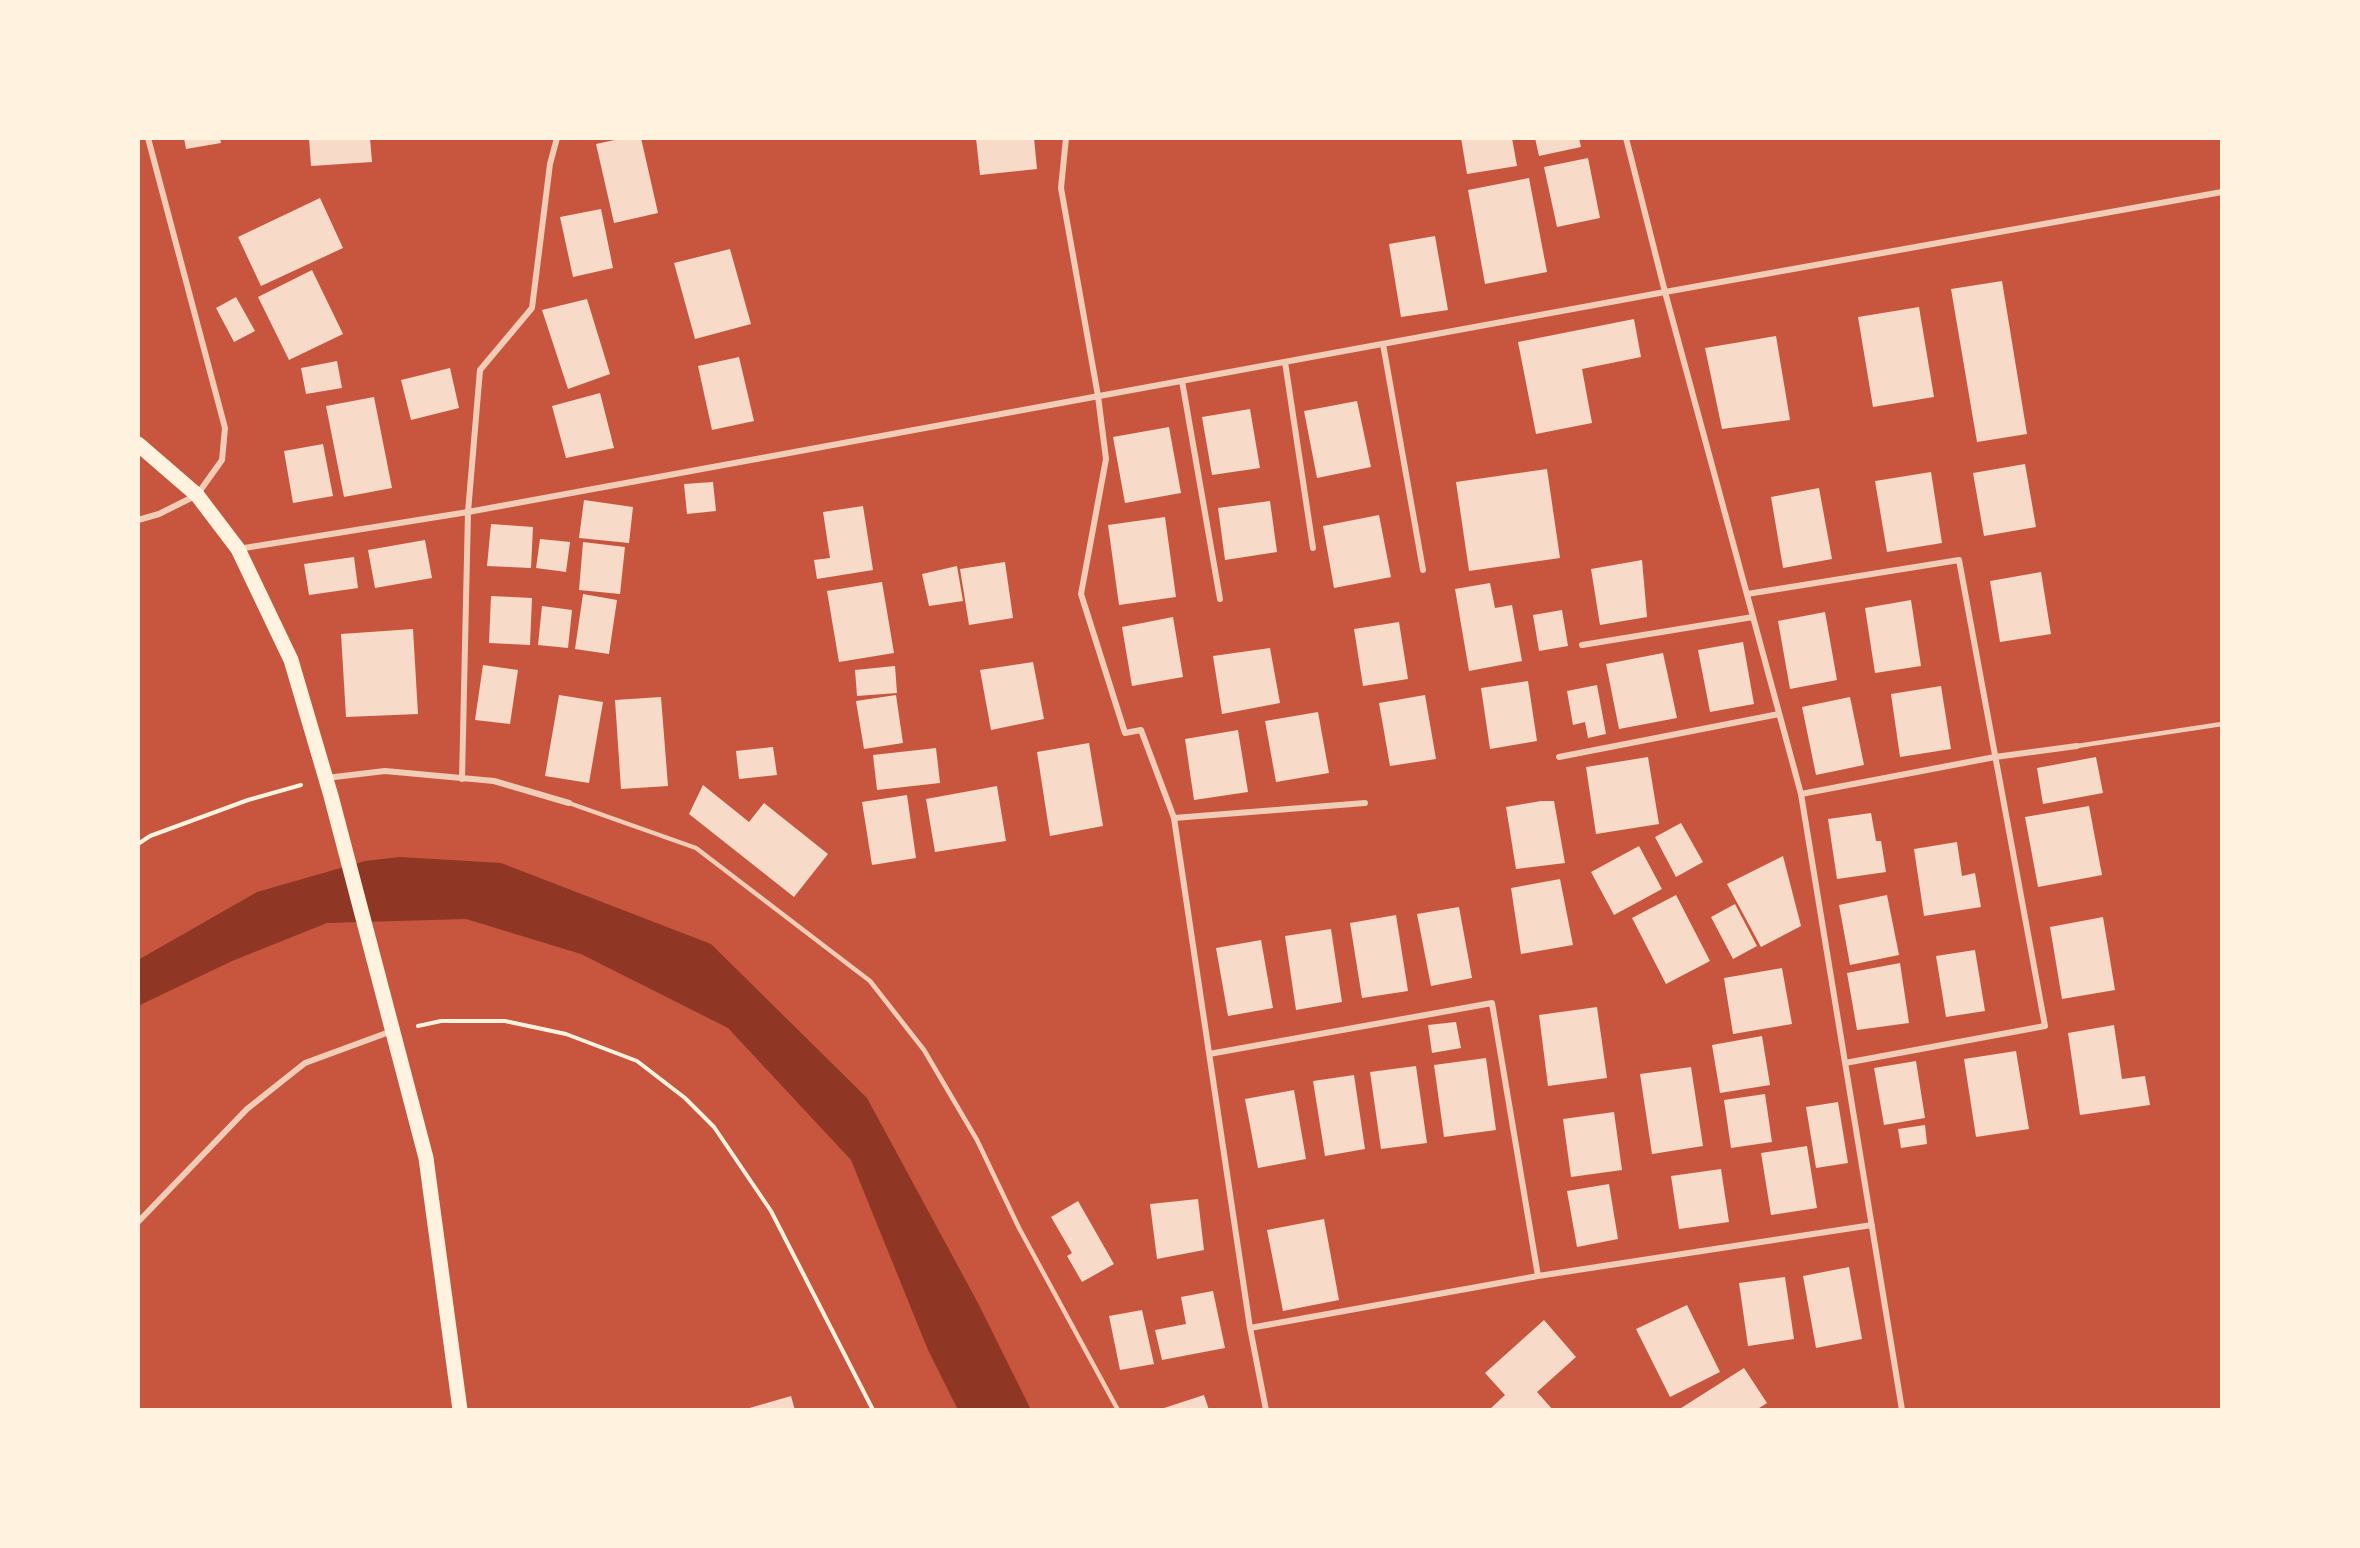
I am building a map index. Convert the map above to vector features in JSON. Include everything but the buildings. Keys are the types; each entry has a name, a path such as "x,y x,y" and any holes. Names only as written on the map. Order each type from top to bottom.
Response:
{"main road":[{"path":"138,444 197,495 238,549 291,660 331,796 426,1158 460,1410"}],"street":[{"path":"138,520 159,514 197,495 222,460 225,428 148,138"},
{"path":"462,779 468,512 480,370 531,308 550,164 557,138"},
{"path":"1066,138 1061,188 1098,396 1106,459 1081,594 1125,733 1140,730 1174,818 1250,1328 1266,1410"},
{"path":"1626,138 1665,292 1801,794 1902,1410"},
{"path":"238,549 468,512 2222,192"},
{"path":"1383,344 1423,570"},
{"path":"1285,362 1313,548"},
{"path":"1182,381 1220,599"},
{"path":"1747,594 1959,560 2045,1026 1845,1063"},
{"path":"1582,645 1753,617"},
{"path":"1559,757 1779,714"},
{"path":"1801,794 1995,757 2077,746"},
{"path":"326,778 385,771 494,781 569,803"},
{"path":"1174,818 1365,803"},
{"path":"1209,1054 1492,1003 1538,1276"},
{"path":"138,1222 248,1109 305,1063 394,1030"},
{"path":"1250,1328 1538,1276 1872,1225"}],"lane":[{"path":"2077,746 2222,723"},
{"path":"569,803 696,848 870,981 924,1050 977,1140 1018,1228 1118,1410"}],"path":[{"path":"138,844 150,836 248,800 326,778"},
{"path":"394,1030 441,1021 505,1021 566,1034 637,1061 685,1098 714,1126 771,1211 873,1410"}],"shaded area":[{"path":"400,857 501,863 711,944 867,1098 979,1305 1031,1410 958,1410 928,1350 851,1160 728,1028 581,954 466,919 327,923 232,961 138,1006 138,960 257,892 365,861"}]}
